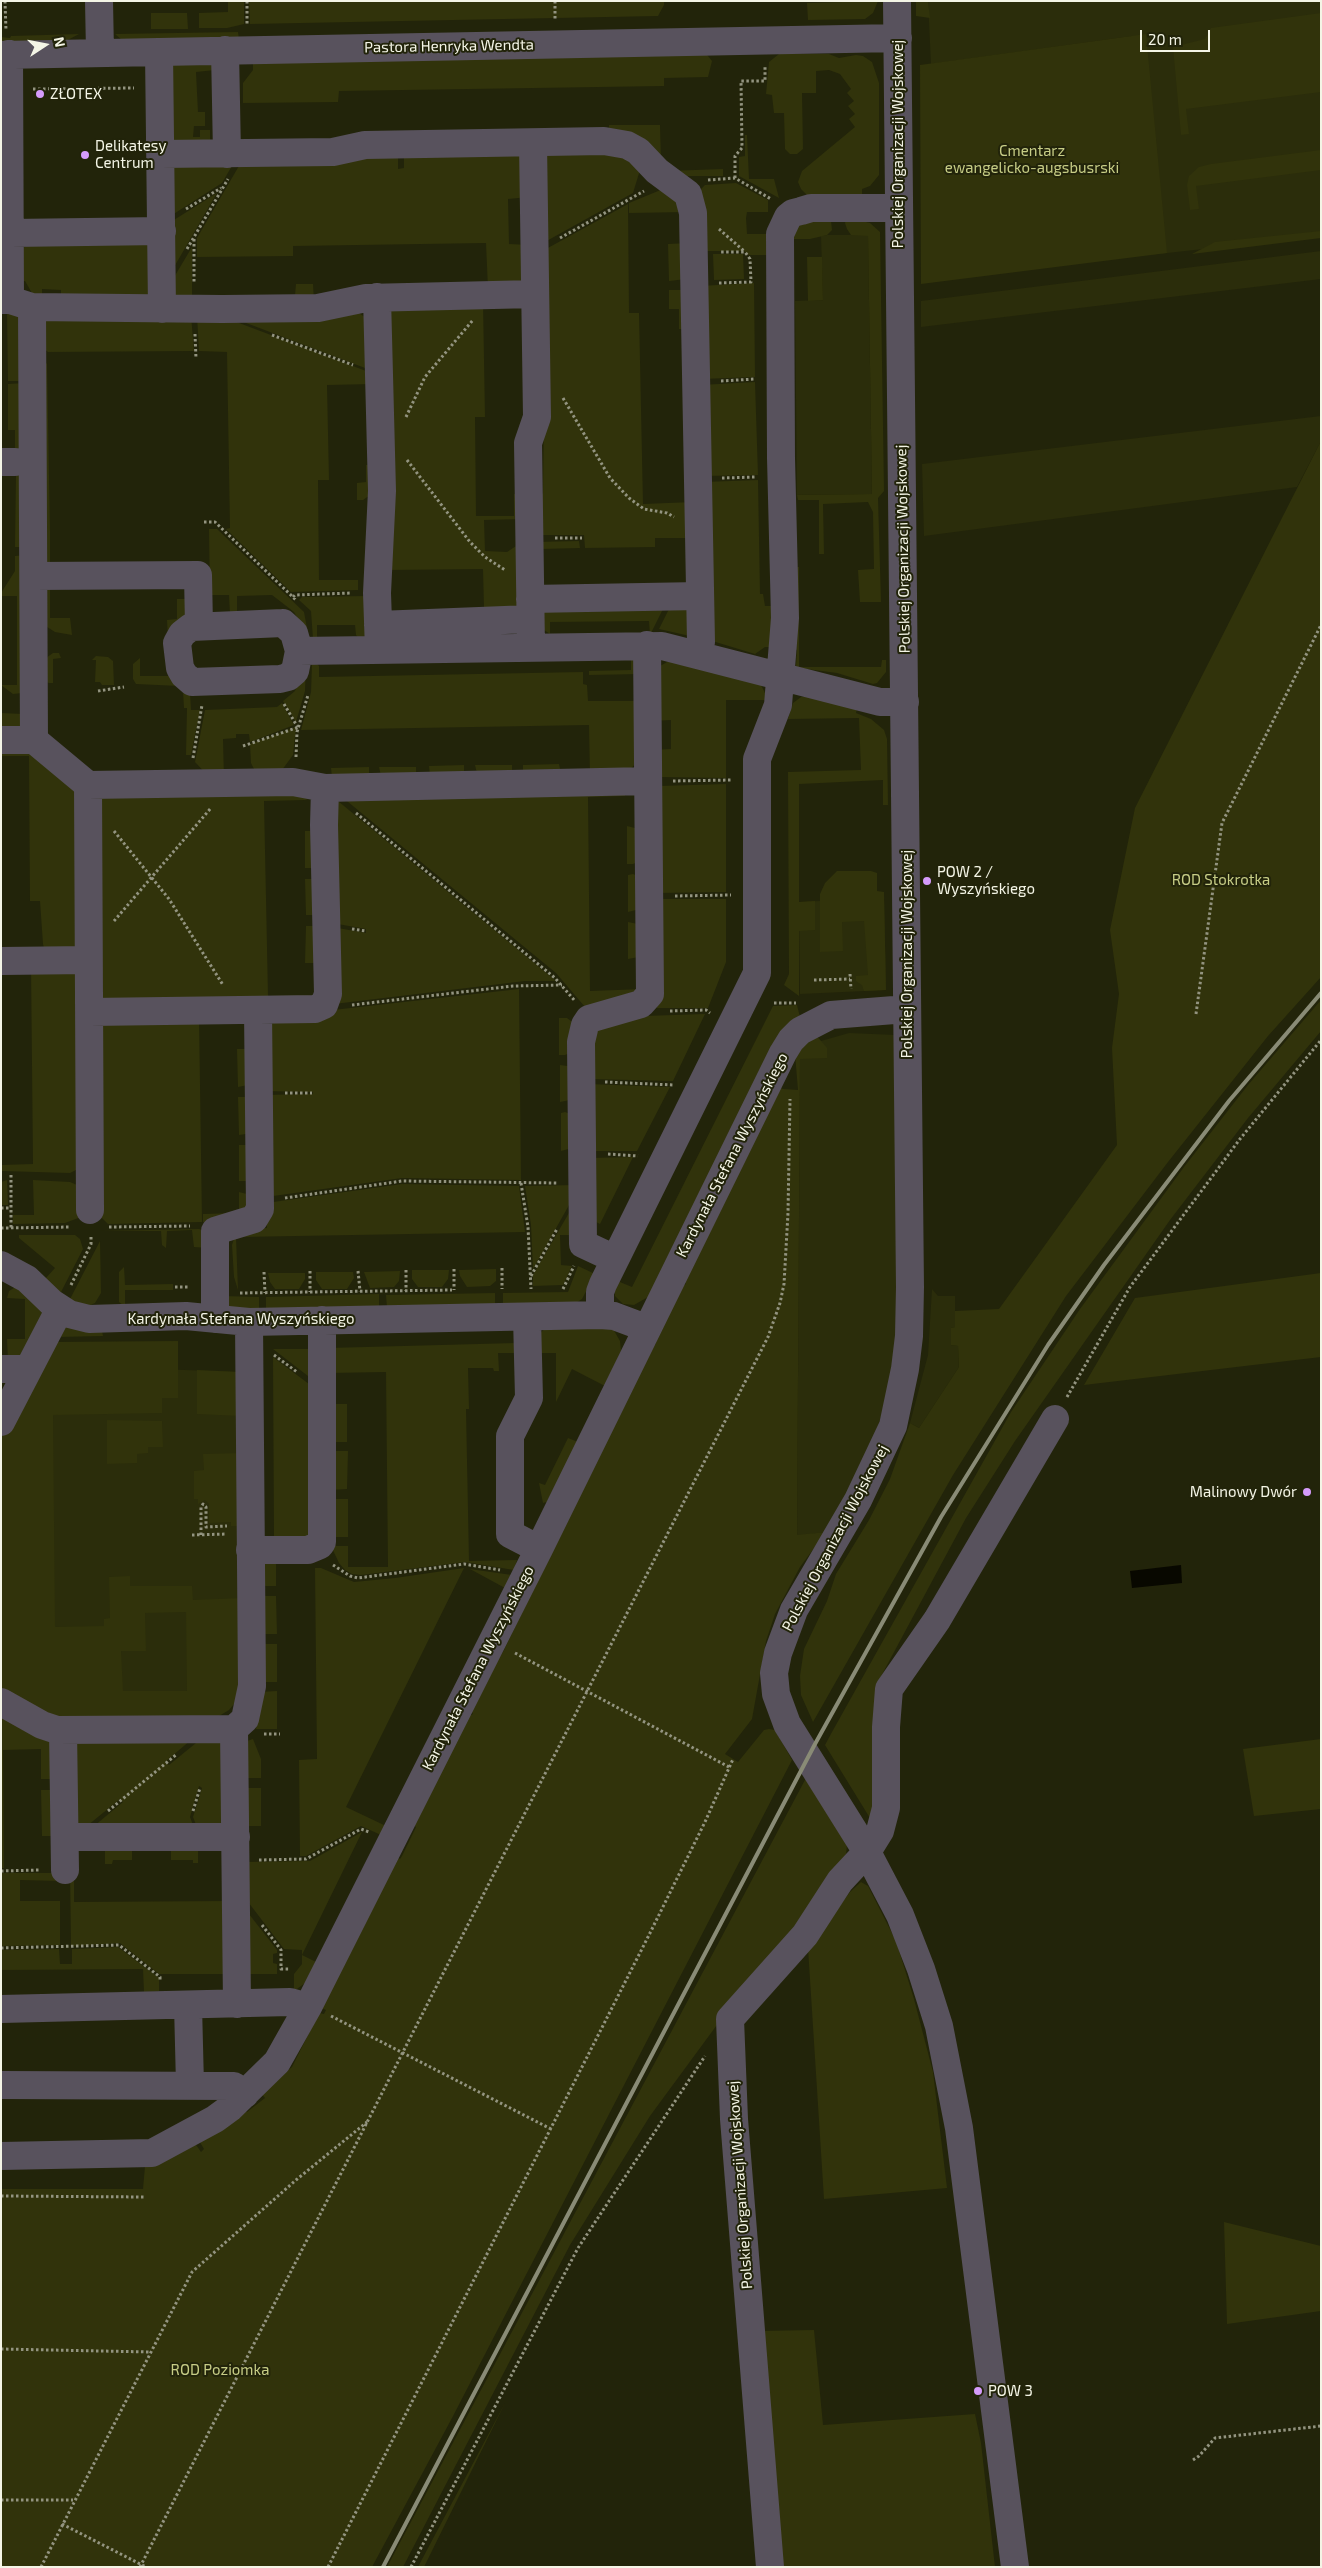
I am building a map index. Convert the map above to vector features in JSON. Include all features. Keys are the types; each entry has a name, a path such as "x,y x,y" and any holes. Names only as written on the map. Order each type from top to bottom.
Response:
{"street":[{"path":"99,1 100,52"},
{"name":"Polskiej Organizacji Wojskowej","path":"898,1 898,208 905,702 910,1300 905,1369 893,1426 871,1475 794,1610 778,1652 774,1673 776,1694 787,1724 867,1852 911,1943 938,2026 952,2088 993,2388 1015,2567"},
{"name":"Pastora Henryka Wendta","path":"5,48 100,52 160,52 898,38"},
{"path":"5,48 10,90 11,233 9,249 15,303 34,576 34,740 88,796 90,1012 88,1223"},
{"path":"225,50 233,154"},
{"path":"160,52 162,309"},
{"path":"162,154 333,152 365,145 604,141 627,145 638,151 674,183 691,201 694,253 701,642 697,654"},
{"path":"531,647 528,443 537,417 533,143"},
{"path":"600,1315 600,1292 615,1258 733,1025 757,973 756,759 775,717 786,612 782,477 780,242 784,225 793,213 811,208 898,208"},
{"path":"11,233 162,230"},
{"path":"15,303 162,309 318,308 377,297 536,294"},
{"path":"377,297 379,375 386,434 377,593 378,638"},
{"path":"34,576 198,575 199,626"},
{"path":"305,651 378,638 530,601 700,596"},
{"path":"283,624 294,633 305,651 295,671 288,677 192,682 184,675 177,656 177,643 182,634 191,627 283,624"},
{"path":"378,638 531,647 646,645 673,648 780,678 880,702 905,702"},
{"path":"615,1258 583,1244 580,1082 582,1033 589,1019 644,1002 650,994 646,645"},
{"path":"1,740 34,740"},
{"path":"88,796 226,784 294,782 326,788 647,781"},
{"path":"90,1012 314,1009 324,1005 328,994 324,825 326,788"},
{"path":"1,961 88,949"},
{"name":"Kardynała Stefana Wyszyńskiego","path":"1,2156 152,2153 215,2119 245,2094 283,2054 539,1549 646,1328 791,1040 812,1023 831,1015 907,1008"},
{"path":"215,1306 215,1232 254,1219 258,1214 260,1202 249,1010"},
{"name":"Kardynała Stefana Wyszyńskiego","path":"1,1265 22,1276 52,1303 76,1317 89,1319 186,1316 215,1306 249,1322 600,1315 614,1316 646,1328"},
{"path":"527,1316 529,1398 510,1436 510,1534 539,1549"},
{"path":"1,1422 55,1318"},
{"path":"250,1550 308,1550 320,1545 324,1535 322,1320"},
{"path":"1,1702 42,1725 63,1730 221,1729 245,1719 252,1686 249,1322"},
{"path":"1,1369 28,1369"},
{"name":"Polskiej Organizacji Wojskowej","path":"770,2567 734,2119 730,2018 805,1935 840,1881 867,1852 880,1831 886,1808 886,1727 889,1689 938,1620 1055,1419"},
{"path":"221,1729 237,1849 237,2004"},
{"path":"63,1730 65,1870"},
{"path":"65,1837 237,1849"},
{"path":"1,2009 290,2002 308,2007"},
{"path":"188,2005 190,2085"},
{"path":"1,2085 234,2086 245,2094"}],"path":[{"path":"5,1 5,48"},
{"path":"246,33 247,1"},
{"path":"735,178 735,156 742,148 741,81 765,81 765,62"},
{"path":"10,90 160,87"},
{"path":"185,253 240,159 233,154"},
{"path":"535,252 674,183 735,178 793,213"},
{"path":"162,230 169,220 223,186"},
{"path":"194,237 194,309"},
{"path":"694,253 745,252 750,259 751,282 694,284"},
{"path":"491,295 465,332 428,373 413,406 386,434 470,542 530,601"},
{"path":"264,332 379,375"},
{"path":"537,361 568,406 610,478 639,507 672,515 699,543"},
{"path":"696,382 781,378"},
{"path":"698,479 782,477"},
{"path":"204,522 215,522 303,608"},
{"path":"293,598 295,595 377,593"},
{"path":"1196,1014 1222,824 1321,625"},
{"path":"294,782 299,727 308,694 305,651"},
{"path":"191,766 202,710 201,682"},
{"path":"98,690 124,687"},
{"path":"243,746 299,727"},
{"path":"647,781 756,780"},
{"path":"88,949 152,879 169,855 226,792 226,784"},
{"path":"326,788 562,985 589,1019"},
{"path":"88,796 169,899 228,993 249,1010"},
{"path":"649,896 757,895"},
{"path":"814,980 850,978"},
{"path":"324,1005 334,1007 493,988 562,985"},
{"path":"644,1002 656,1011 706,1010 733,1025"},
{"path":"774,1003 796,1003"},
{"path":"1055,1419 1130,1287 1240,1139 1321,1040"},
{"path":"580,1082 670,1084 697,1096"},
{"path":"141,2565 369,2121 775,1320 784,1284 786,1254 790,1090"},
{"path":"582,1154 634,1154 662,1166"},
{"path":"11,1175 11,1228"},
{"path":"260,1202 402,1182 582,1183"},
{"path":"521,1183 528,1228 531,1289"},
{"path":"1,1208 11,1208"},
{"path":"68,1291 91,1244 88,1223"},
{"path":"1,1228 88,1223 206,1226 215,1232"},
{"path":"530,1276 558,1227"},
{"path":"556,1289 564,1289 583,1244"},
{"path":"502,1268 501,1289 512,1289"},
{"path":"454,1269 454,1290"},
{"path":"358,1270 360,1291"},
{"path":"406,1270 406,1291"},
{"path":"310,1271 310,1292"},
{"path":"264,1272 264,1293"},
{"path":"521,1289 539,1289"},
{"path":"215,1306 264,1293 463,1290"},
{"path":"250,1353 272,1353 318,1387 323,1387"},
{"path":"201,1535 201,1508 203,1504 206,1507 206,1526 228,1526 228,1534"},
{"path":"192,1535 222,1534"},
{"path":"320,1545 334,1566 354,1577 389,1575 464,1564 512,1572 524,1577"},
{"path":"492,1642 729,1766"},
{"path":"106,1812 221,1729"},
{"path":"328,2567 705,1822 733,1759"},
{"path":"237,1849 306,1859 361,1829 391,1841"},
{"path":"1,1871 65,1870"},
{"path":"237,1892 281,1950 281,1969 290,1969"},
{"path":"1,1948 119,1946 160,1977 160,2006"},
{"path":"308,2007 325,2013 403,2052 551,2129"},
{"path":"411,2567 578,2248 709,2050"},
{"path":"41,2567 192,2272 296,2180 369,2121"},
{"path":"1,2196 144,2198"},
{"path":"1,2349 151,2352"},
{"path":"1193,2460 1200,2456 1215,2438 1321,2426"},
{"path":"1,2500 74,2500"},
{"path":"62,2524 146,2567"}],"shaded area":[{"path":"928,1 1321,1 1321,236 1149,255 1133,36 931,64"},
{"path":"868,235 872,494 797,495 795,301 823,300 821,236"},
{"path":"1321,251 1321,279 921,327 921,301"},
{"path":"1321,416 1321,441 1297,487 924,536 922,464"},
{"path":"884,898 886,990 800,994 799,902"},
{"path":"849,1033 896,1035 898,1320 895,1354 887,1398 872,1446 826,1532 797,1536 800,1047"},
{"path":"932,1289 938,1296 955,1296 955,1327 951,1328 951,1345 958,1346 959,1367 919,1428 910,1423 928,1355"},
{"path":"47,1365 240,1372 245,1691 3,1691 1,1455"},
{"path":"1181,1565 1182,1583 1132,1588 1130,1571"}],"green space":[{"path":"228,1 244,1 244,24 227,28 199,28 199,13 228,12"},
{"path":"249,1 664,1 664,5 658,16 250,24"},
{"path":"878,1 873,13 865,19 808,20 807,3"},
{"path":"916,1 928,1 930,18 916,16"},
{"path":"151,13 187,13 188,29 151,29"},
{"path":"1321,13 1321,92 1186,109 1189,134 1181,135 1173,47 1205,39 1211,28"},
{"path":"238,32 239,39 122,40 115,34"},
{"path":"79,34 64,42 1,44 1,37"},
{"name":"Cmentarz ewangelicko-augsbusrski","path":"1146,34 1167,253 921,284 920,65"},
{"path":"704,51 712,61 708,77 664,78 664,86 339,91 338,102 243,103 243,83 253,70 253,60"},
{"path":"779,54 829,54 839,58 856,55 863,56 872,62 879,83 879,175 870,186 862,189 862,197 807,195 801,189 798,182 802,171 855,127 849,119 855,114 848,106 854,101 847,93 851,89 840,74 829,70 816,71 816,93 802,93 803,149 797,154 790,154 785,149 784,113 774,113 772,95 766,94 769,62"},
{"path":"215,61 215,70 196,72 198,112 205,112 205,126 194,126 193,137 200,137 200,130 210,130 210,147 168,149 166,63"},
{"path":"609,125 660,125 661,162 609,136"},
{"path":"745,135 747,135 749,179 774,179 779,198 739,176 739,157 745,156"},
{"path":"612,147 640,170 633,193 543,243 546,155"},
{"path":"398,150 398,169 404,168 404,150 519,151 529,197 508,199 509,244 529,245 528,273 518,285 488,289 486,243 293,246 293,256 197,257 197,238 243,159"},
{"path":"1321,150 1321,170 1196,186 1199,209 1190,210 1187,185 1189,176 1199,167"},
{"path":"236,159 222,183 169,217 168,160"},
{"path":"723,169 723,176 687,176 667,171"},
{"path":"736,183 768,200 768,212 747,212 746,218 747,234 769,234 769,255 749,255 744,251 699,251 700,190 705,185"},
{"path":"663,189 687,212 629,213 629,203"},
{"path":"217,193 170,274 169,223"},
{"path":"628,204 629,313 639,313 643,504 693,502 687,538 655,538 655,547 585,548 584,535 534,535 535,503 543,493 546,249"},
{"path":"866,218 866,222 870,223 880,232 884,491 878,498 881,602 860,602 858,570 874,569 873,512 868,502 823,504 824,554 819,554 819,500 798,500 797,495 872,494 868,236 851,235 845,223 846,220"},
{"path":"831,221 832,230 827,235 810,239 789,239 799,222"},
{"path":"1321,231 1321,238 1192,254 1215,242"},
{"path":"153,240 153,296 61,301 61,290 42,289 42,300 36,300 25,281 16,281 21,249 31,243"},
{"path":"688,243 686,279 669,281 668,244"},
{"path":"192,247 192,303 179,304 170,284"},
{"path":"713,254 743,254 744,279 714,280"},
{"path":"807,257 822,257 823,300 808,301"},
{"path":"754,283 755,377 701,379 700,286"},
{"path":"296,284 313,284 314,302 295,295"},
{"path":"669,290 688,290 689,329 679,329 679,309 669,309"},
{"path":"483,301 485,417 475,417 476,516 514,516 514,494 523,495 523,519 484,520 485,551 507,552 516,546 523,552 525,604 511,614 484,608 483,569 388,570 389,310"},
{"path":"7,311 18,312 24,381 8,381"},
{"path":"359,313 366,318 373,371 225,315"},
{"path":"191,315 194,351 48,352 40,346 44,321"},
{"path":"197,315 218,315 374,374 374,384 327,385 329,480 318,480 319,580 358,580 358,590 291,592 226,529 230,528 227,352 199,351"},
{"path":"47,363 50,568 47,566 42,367"},
{"path":"755,382 758,475 703,476 701,385"},
{"path":"25,383 25,455 15,456 15,430 8,430 8,384"},
{"name":"ROD Stokrotka","path":"1321,441 1321,977 1268,1036 1168,1162 1066,1296 953,1475 813,1722 801,1695 800,1676 804,1649 827,1601 836,1574 869,1520 890,1479 910,1423 919,1428 959,1367 958,1346 951,1345 951,1328 955,1327 955,1311 999,1309 1117,1145 1112,1048 1119,994 1110,930 1135,808"},
{"path":"366,465 376,465 370,495 363,500 357,500 357,483 366,482"},
{"path":"26,466 26,547 15,547 16,474"},
{"path":"758,480 760,594 763,594 765,606 774,606 772,647 765,647 755,654 709,640 703,482"},
{"path":"209,529 217,529 304,612 309,639 294,612 272,595 237,596 237,614 230,614 229,595 210,595"},
{"path":"579,541 580,548 540,549 534,542"},
{"path":"26,555 22,693 13,694 1,685 17,685 17,596 1,596 1,593 15,571 15,556"},
{"path":"794,567 799,567 799,667 881,667 882,660 886,660 886,672 877,683 873,684 837,673 799,668 796,666 797,650 792,649"},
{"path":"50,586 50,618 70,618 72,635 55,632 44,625 43,590"},
{"path":"368,596 368,636 359,639 356,635 355,625 317,625 317,638 313,639 311,611 299,600 302,597"},
{"path":"177,599 187,599 187,614 168,638 167,620 177,619"},
{"path":"685,601 694,637 659,629 669,609"},
{"path":"663,609 650,635 649,621 550,622 550,634 544,630 536,610"},
{"path":"53,653 59,653 61,658 53,659 53,683 49,683 46,682 46,658"},
{"path":"96,656 108,657 113,661 114,685 102,685 100,682 95,682 96,660 92,660"},
{"path":"631,656 641,674 589,675 589,671 631,670"},
{"path":"140,658 140,676 169,676 190,693 191,710 200,710 191,755 186,755 187,708 184,708 183,691 179,686 136,684 133,679 133,664"},
{"path":"669,661 761,685 765,693 766,700 726,700 726,778 659,777 652,750 671,749 671,720 652,721 660,666"},
{"path":"312,664 319,666 319,677 583,672 583,684 587,685 588,701 641,701 640,758 629,771 590,776 589,725 301,730 311,692"},
{"path":"306,665 305,691 296,722 283,701 295,691 302,666"},
{"path":"811,696 857,708 856,713 871,719 884,730 887,739 888,805 883,805 883,780 799,784 799,902 815,901 815,930 799,931 799,996 784,985 789,974 788,772 861,770 859,718 788,719 793,703 801,697"},
{"path":"282,703 294,725 250,742 249,734 236,734 236,738 223,739 224,779 211,779 195,762 205,710 277,707"},
{"path":"1,713 23,714 28,724 1,734"},
{"path":"296,727 293,755 282,770 254,769 251,763 250,744"},
{"path":"1,747 27,747 66,778 79,799 77,949 44,948 40,901 30,901 29,756 1,756"},
{"path":"559,764 560,769 523,773 523,765"},
{"path":"464,765 464,775 430,776 429,766"},
{"path":"475,765 512,765 512,773 478,778"},
{"path":"369,767 369,777 332,777 331,768"},
{"path":"379,767 416,767 416,777 382,781"},
{"path":"726,784 726,892 656,893 659,786"},
{"path":"625,787 625,796 588,797 590,991 644,989 585,1007 556,973 342,797"},
{"path":"104,791 318,796 305,800 264,801 268,996 308,995 320,997 103,1006 97,794"},
{"path":"338,801 556,981 525,981 334,1004 332,927 366,933 366,929 332,923"},
{"path":"627,826 643,830 643,860 633,864 627,864"},
{"path":"305,831 314,831 314,868 305,868"},
{"path":"837,871 871,871 877,873 877,891 884,892 886,990 864,991 862,985 856,981 856,976 868,975 864,921 842,922 843,951 820,952 820,894 825,883"},
{"path":"633,874 643,878 644,908 628,912 628,875"},
{"path":"305,879 313,879 314,915 306,915"},
{"path":"656,899 726,899 726,962 708,1008 657,1008"},
{"path":"628,922 643,925 644,956 628,959"},
{"path":"306,926 315,926 315,963 305,963"},
{"path":"31,966 78,971 84,1166 70,1173 1,1171 1,1165 33,1164"},
{"path":"519,989 521,1180 402,1178 266,1197 264,1095 313,1094 313,1092 264,1091 265,1025 333,1010"},
{"path":"1321,1000 1321,1031 1248,1118 1170,1220 1015,1441 966,1518 879,1680 873,1823 825,1745 832,1732 1011,1412 1080,1309 1184,1167 1248,1085"},
{"path":"797,1005 800,1017 648,1297 634,1305 623,1304 615,1296 615,1280 632,1287 773,1006"},
{"path":"705,1014 673,1081 589,1079 591,1034 613,1017"},
{"path":"199,1016 202,1222 108,1224 102,1218 99,1210 102,1020"},
{"path":"559,1018 567,1018 575,1024 575,1051 565,1055 559,1055"},
{"name":"ROD Poziomka","path":"815,1034 827,1048 827,1058 800,1059 797,1535 826,1532 800,1567 775,1614 766,1641 752,1719 725,1754 738,1762 764,1730 769,1729 775,1730 792,1760 452,2418 372,2567 1,2567 1,2189 143,2189 145,2166 192,2139 201,2152 204,2149 196,2136 243,2109 247,2112 265,2098 261,2093 292,2067 319,2013 324,2014 326,2010 321,2008 396,1856 400,1859 402,1856 416,1827 412,1824 467,1714 472,1715 473,1713 468,1711 504,1650 650,1344 655,1345 656,1343 652,1340 681,1284 685,1285 686,1283 682,1280 778,1087 798,1090 795,1054"},
{"path":"237,1049 246,1049 248,1085 238,1087"},
{"path":"560,1065 575,1067 575,1099 560,1102"},
{"path":"588,1084 670,1087 637,1151 589,1151"},
{"path":"238,1097 246,1097 246,1134 239,1135"},
{"path":"565,1112 576,1116 576,1147 561,1151 561,1113"},
{"path":"239,1145 247,1145 248,1181 239,1181"},
{"path":"633,1157 600,1224 596,1222 589,1158"},
{"path":"7,1180 8,1205 1,1205 1,1182"},
{"path":"33,1180 70,1182 84,1188 81,1217 65,1223 13,1224 13,1215 34,1215"},
{"path":"402,1184 519,1186 525,1232 239,1237 239,1229 267,1228 266,1203"},
{"path":"576,1185 577,1191 533,1269 531,1225 525,1186"},
{"path":"239,1192 255,1196 252,1210 216,1222 203,1222 203,1214 239,1213"},
{"path":"577,1199 577,1235 560,1235 561,1265 572,1266 563,1285 533,1286 533,1275"},
{"path":"199,1229 202,1230 208,1248 194,1247 192,1230 167,1231 166,1248 162,1245 161,1231 100,1231"},
{"path":"237,1229 238,1290 234,1277 232,1245"},
{"path":"19,1235 75,1235 80,1239 83,1249 60,1294 45,1279 55,1268 19,1238"},
{"path":"100,1241 101,1293 95,1303 84,1308 69,1301"},
{"path":"578,1266 595,1274 582,1299 576,1303 503,1306 503,1293 568,1292"},
{"path":"124,1267 125,1285 173,1284 173,1290 125,1290 125,1307 119,1302 119,1272"},
{"path":"496,1269 496,1281 490,1286 467,1287 460,1276 459,1270"},
{"path":"412,1270 449,1270 448,1279 442,1287 418,1287 412,1279"},
{"path":"400,1271 399,1281 394,1287 370,1288 364,1272"},
{"path":"316,1272 353,1272 354,1278 347,1289 322,1289 316,1280"},
{"path":"268,1273 305,1273 305,1279 299,1289 275,1289 270,1282"},
{"path":"1321,1273 1321,1357 1084,1385 1135,1298"},
{"path":"17,1286 47,1310 31,1353 8,1361 7,1339 25,1339 25,1299 7,1298 9,1291"},
{"path":"495,1293 495,1306 387,1308 386,1295"},
{"path":"379,1294 379,1308 266,1311 266,1297"},
{"path":"222,1296 259,1297 259,1310 222,1309"},
{"path":"59,1320 102,1331 103,1336 57,1337"},
{"path":"612,1327 620,1341 621,1351 605,1386 572,1369 556,1402 556,1353 536,1353 540,1333 545,1329"},
{"path":"178,1341 178,1398 162,1398 162,1413 53,1415 55,1627 104,1626 104,1619 110,1618 109,1577 130,1576 130,1586 192,1586 193,1600 244,1598 245,1691 229,1710 219,1716 69,1723 1,1695 1,1438 40,1361 54,1342","holes":["186,1612 187,1691 123,1691 121,1651 146,1651 145,1613"]},
{"path":"516,1343 517,1353 498,1353 499,1371 494,1371 493,1368 468,1368 469,1409 466,1409 469,1561 517,1560 514,1570 465,1562 361,1575 352,1574 345,1570 339,1563 331,1546 348,1546 348,1567 388,1567 386,1372 328,1373 328,1348"},
{"path":"273,1349 317,1349 317,1383"},
{"path":"273,1357 317,1390 314,1536 274,1536"},
{"path":"197,1370 240,1372 241,1416 197,1414"},
{"path":"329,1404 347,1404 347,1442 329,1442"},
{"path":"107,1420 162,1421 163,1447 148,1447 148,1453 137,1454 137,1463 107,1464"},
{"path":"568,1438 578,1442 547,1502 543,1503 539,1483 545,1485"},
{"path":"329,1451 348,1451 347,1489 330,1490"},
{"path":"241,1453 242,1526 231,1526 231,1522 209,1523 209,1504 205,1500 198,1504 198,1499 194,1499 194,1471 204,1470 203,1454"},
{"path":"330,1499 348,1499 348,1537 330,1537"},
{"path":"276,1559 276,1586 258,1586 258,1566"},
{"path":"315,1568 321,1568 354,1582 464,1568 346,1807 386,1826 381,1835 361,1826 306,1856 300,1856 299,1760 317,1759"},
{"path":"470,1569 512,1575 505,1588"},
{"path":"259,1596 276,1596 277,1634 259,1634"},
{"path":"259,1644 277,1644 277,1682 259,1682"},
{"path":"277,1691 277,1729 256,1729 260,1692"},
{"path":"1,1708 51,1737 59,1779 41,1779 41,1749 3,1750 4,1868 1,1868"},
{"path":"198,1734 165,1762 169,1765 207,1734 223,1741 226,1822 198,1830 193,1817 202,1788 199,1786 190,1817 195,1830 88,1831 123,1802 120,1799 82,1830 77,1827 71,1743"},
{"path":"253,1739 261,1759 261,1778 241,1778 247,1741"},
{"path":"1321,1739 1321,1809 1254,1816 1243,1749"},
{"path":"806,1778 847,1845 846,1854 805,1919 750,1980 650,2116 570,2245 403,2567 387,2567"},
{"path":"242,1788 261,1788 261,1826 242,1826"},
{"path":"41,1790 59,1790 52,1836 42,1836"},
{"path":"362,1832 302,1955 302,1950 284,1949 242,1894 242,1862 310,1861"},
{"path":"132,1843 132,1860 113,1860 112,1864 105,1864 105,1844"},
{"path":"171,1843 198,1843 198,1863 193,1863 193,1860 171,1860"},
{"path":"70,1865 74,1865 74,1902 231,1901 232,1974 159,1974 120,1943 71,1946"},
{"path":"1,1873 59,1873 60,1881 20,1880 20,1901 60,1901 60,1945 1,1946"},
{"path":"861,1882 868,1886 896,1941 914,1999 933,2072 947,2188 824,2199 808,1948 850,1892"},
{"path":"242,1905 277,1950 277,1953 273,1954 273,1963 277,1964 277,1974 243,1974"},
{"path":"118,1947 159,1978 159,1991 144,1992 143,1969 1,1970 1,1950 59,1949 60,1964 72,1964 72,1949"},
{"path":"302,1955 318,1963 308,1981 294,1991 294,1974 302,1964"},
{"path":"1224,2222 1321,2246 1321,2311 1227,2324"},
{"path":"814,2330 823,2425 975,2414 981,2443 995,2567 776,2567 760,2331"},
{"path":"505,2403 424,2567 418,2567 419,2565"}],"railway":[{"path":"383,2567 815,1744 941,1517 1048,1345 1104,1265 1229,1101 1321,993"}],"place":[{"name":"ZŁOTEX","path":"40,94"},
{"name":"Delikatesy Centrum","path":"85,155"},
{"name":"POW 2 / Wyszyńskiego","path":"927,881"},
{"name":"Malinowy Dwór","path":"1307,1492"},
{"name":"POW 3","path":"978,2391"}]}
